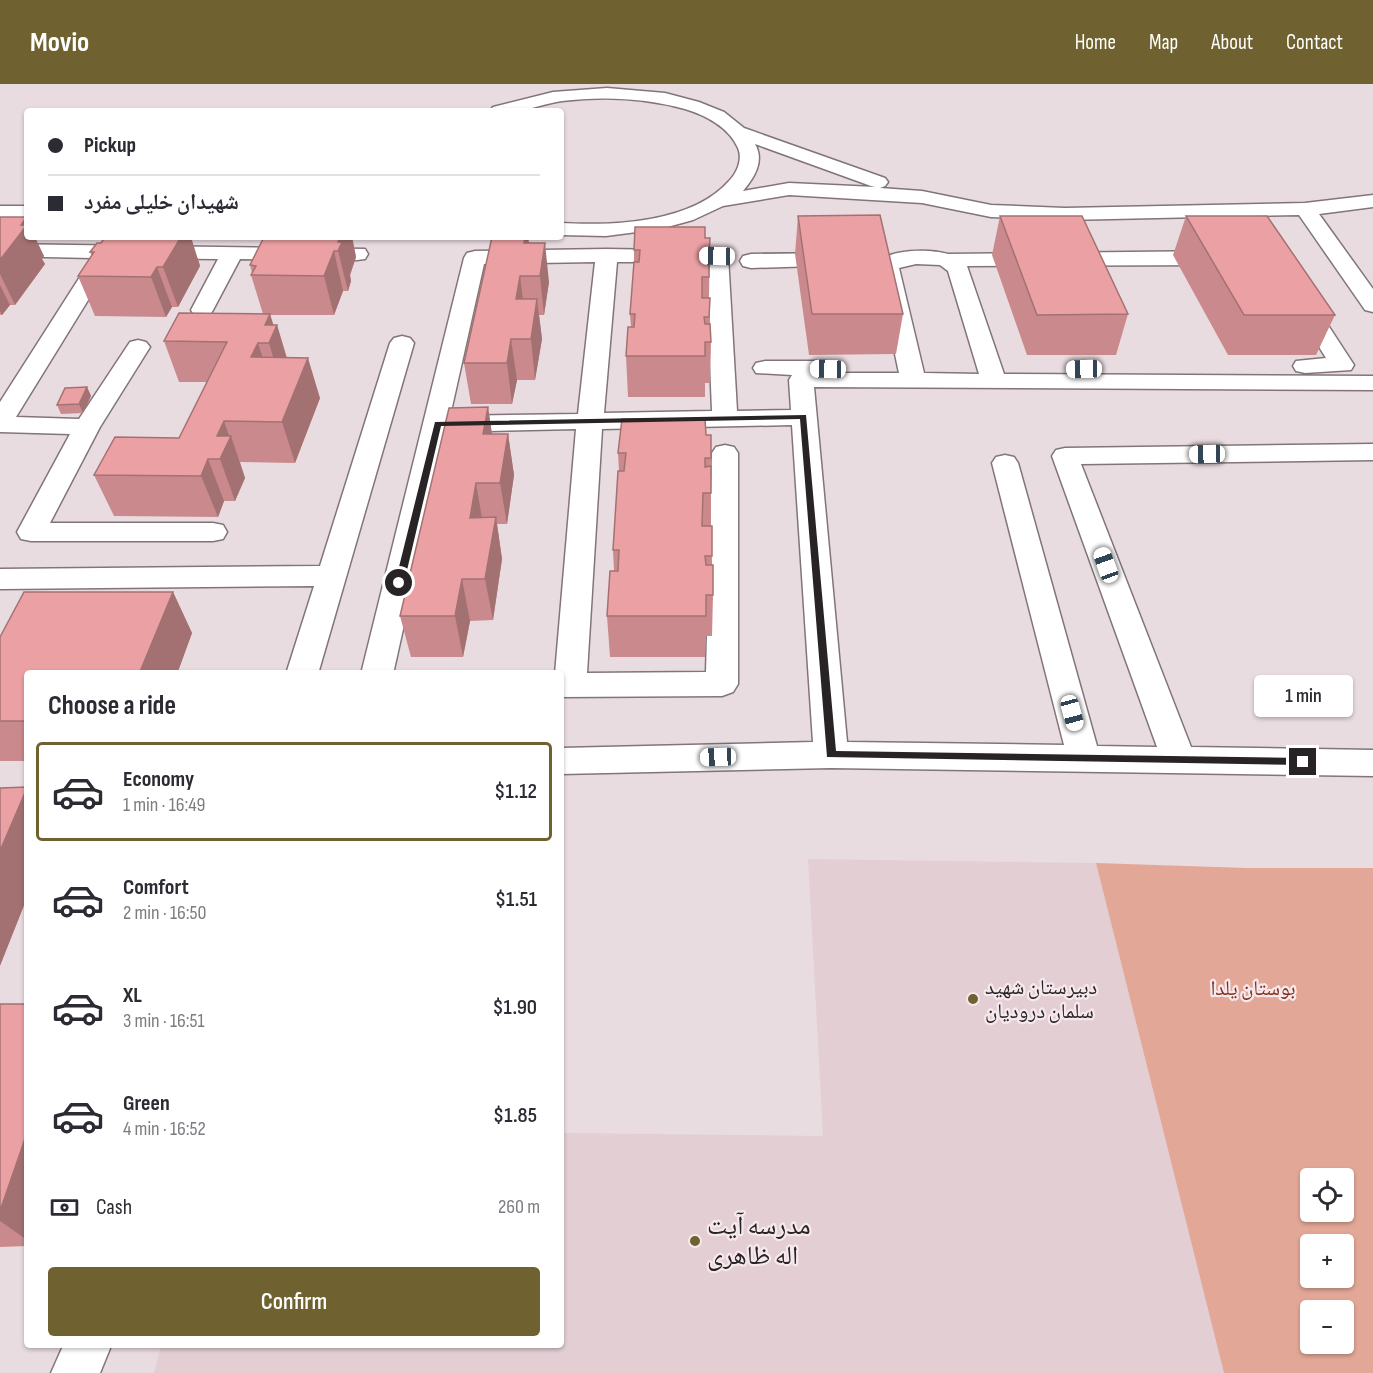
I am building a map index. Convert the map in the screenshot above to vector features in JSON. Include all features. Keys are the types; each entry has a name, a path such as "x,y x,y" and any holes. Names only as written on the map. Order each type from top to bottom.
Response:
{"street":[{"path":"503,108 540,84"},
{"path":"665,84 694,106"},
{"path":"510,108 550,98 596,93 663,98 694,106 720,117 739,132 922,197 992,212 1065,214 1305,209 1373,201"},
{"path":"564,229 581,231 633,228 681,218 718,201 739,185 749,167 749,149 739,132"},
{"path":"718,201 789,189 922,197"},
{"path":"1305,209 1373,305"},
{"path":"0,212 24,212"},
{"path":"0,250 357,254"},
{"path":"87,427 0,423 107,251"},
{"path":"202,310 232,253"},
{"path":"607,255 565,686 722,684 725,453"},
{"path":"378,670 438,424 475,258 607,255 717,256 725,418"},
{"path":"751,261 1239,258"},
{"path":"895,260 887,265 912,375"},
{"path":"949,260 958,269 992,376"},
{"path":"992,376 1342,365 1286,277"},
{"path":"303,670 402,343"},
{"path":"138,347 87,427 32,532 213,532"},
{"path":"765,368 912,375 1373,383"},
{"path":"831,754 801,380 912,375"},
{"path":"438,424 803,417"},
{"path":"1179,760 1065,456 1373,452"},
{"path":"1005,463 1084,758"},
{"path":"0,579 331,576"},
{"path":"564,761 831,754 1373,763"},
{"path":"75,1373 86,1348"}],"shaded area":[{"name":"دبیرستان شهید سلمان درودیان","path":"808,859 1096,863 1224,1373 154,1373 160,1348 564,1348 564,1133 823,1136"}],"green space":[{"name":"بوستان یلدا","path":"1096,863 1246,868 1373,868 1373,1373 1224,1373"}],"building":[{"path":"880,215 903,314 812,314 798,216"},
{"path":"1000,216 1082,216 1128,314 1037,315"},
{"path":"1186,216 1267,216 1335,315 1244,315"},
{"path":"0,217 24,217 21,225 24,225 24,229 0,260"},
{"path":"635,227 705,227 705,238 710,238 709,254 704,254 705,259 709,259 709,277 702,277 702,298 710,298 709,317 704,317 705,324 710,324 711,342 705,342 705,356 626,356 628,327 634,327 635,314 630,314 634,262 639,262 640,250 634,250"},
{"path":"103,240 179,240 163,267 157,267 151,277 78,276 94,252 90,252 97,243"},
{"path":"262,240 339,240 338,242 342,242 338,251 334,251 324,276 251,275 256,266 250,265"},
{"path":"491,240 524,240 524,243 545,243 540,276 520,276 516,299 537,299 531,339 511,339 507,363 464,363"},
{"path":"179,313 270,314 265,325 277,325 269,343 258,343 251,357 308,358 282,422 224,421 217,436 231,436 220,459 208,459 201,476 94,475 115,437 179,438 227,342 164,341"},
{"path":"87,387 79,404 57,405 65,388"},
{"path":"488,407 483,434 508,434 500,483 476,483 470,518 496,517 485,579 462,579 455,616 400,616 449,408"},
{"path":"622,419 705,419 706,435 711,435 711,458 705,458 705,467 711,466 711,493 703,493 702,526 712,526 712,556 705,556 706,565 713,565 713,595 706,595 706,616 607,616 610,571 618,571 619,550 613,550 618,471 624,471 626,453 618,453"},
{"path":"24,592 173,592 141,670 24,670 24,721 0,721 0,637"},
{"path":"24,787 24,795 0,851 0,788"},
{"path":"0,1004 24,1004 24,1142 0,1211"}],"place":[{"name":"دبیرستان شهید سلمان درودیان","path":"973,999"},
{"name":"مدرسه آیت اله ظاهری","path":"695,1241"}],"route":[{"path":"399,583 438,424 803,417 831,754 1303,762"}]}
